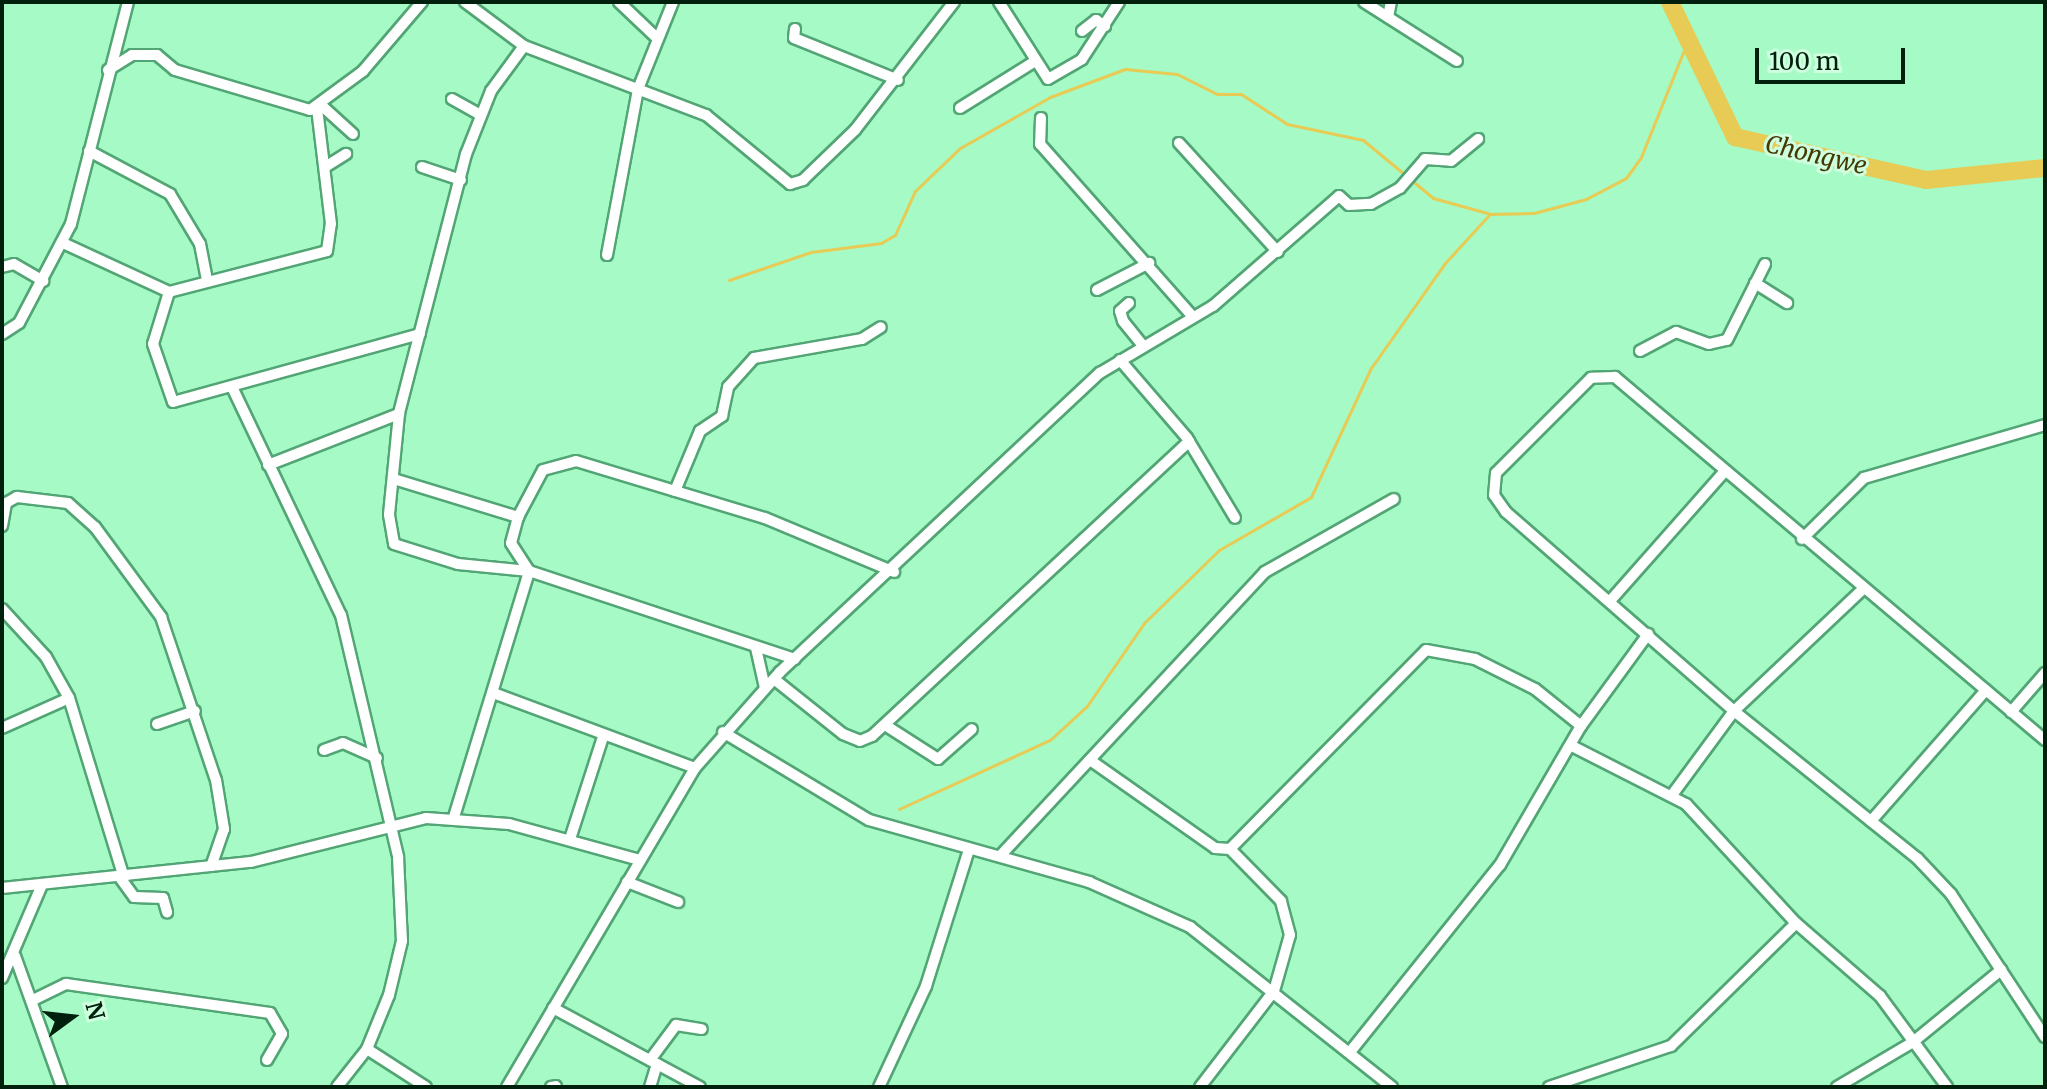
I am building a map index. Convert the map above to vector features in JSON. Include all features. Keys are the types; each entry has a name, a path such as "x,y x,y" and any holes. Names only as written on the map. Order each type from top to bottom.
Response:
{"street":[{"path":"2,334 19,323 63,243 128,2"},
{"path":"319,107 363,71 422,2"},
{"path":"465,2 524,46 706,115 790,184 803,180 898,80 954,2"},
{"path":"619,2 657,38"},
{"path":"607,255 638,89 673,2"},
{"path":"999,2 1032,63 1048,79 1058,77 1082,59 1119,2"},
{"path":"1364,2 1457,61"},
{"path":"1388,17 1391,2"},
{"path":"1082,31 1096,20 1105,26"},
{"path":"795,29 794,38 898,80"},
{"path":"524,46 479,114 399,414 397,480 389,515 394,544 458,564 529,571 795,659"},
{"path":"108,70 132,55 157,55 175,70 273,103 319,107 353,134"},
{"path":"960,108 1032,63"},
{"path":"452,99 479,114"},
{"path":"63,243 169,292 329,250 319,107"},
{"path":"1041,118 1040,144 1149,263 1192,316"},
{"path":"512,1086 553,1008 695,768 723,732 774,679 894,572 1120,360 1192,316 1278,252 1339,196 1349,205 1371,204 1400,188 1425,159 1451,161 1478,139"},
{"path":"1179,143 1278,252"},
{"path":"89,151 170,194 200,244 207,281"},
{"path":"325,167 346,154"},
{"path":"422,167 461,180"},
{"path":"1097,290 1149,263"},
{"path":"2,267 14,264 43,281"},
{"path":"1640,351 1676,332 1709,344 1727,340 1765,264"},
{"path":"1755,283 1787,303"},
{"path":"169,292 153,344 168,400 233,389 420,334"},
{"path":"1129,303 1120,311 1143,346"},
{"path":"675,491 700,431 722,416 728,387 754,358 862,339 881,327"},
{"path":"1120,360 1189,441 1235,518"},
{"path":"2045,740 1605,373 1566,400 1496,473 1494,495 1506,512 1734,711 1871,821 1951,894 2045,1037"},
{"path":"233,389 341,615 377,758 404,905 402,941 367,1049 337,1087"},
{"path":"268,465 399,414"},
{"path":"1802,539 1864,478 2045,425"},
{"path":"774,679 843,734 860,741 885,725 1189,441"},
{"path":"454,817 496,694 529,571 511,543 518,517 556,461 675,491 894,572"},
{"path":"1610,601 1724,472"},
{"path":"397,480 518,517"},
{"path":"2,526 6,503 41,497 68,503 95,527 161,617 195,711 224,829 211,866"},
{"path":"1000,856 1265,572 1394,499"},
{"path":"1672,795 1734,711 1862,590"},
{"path":"2,609 46,657 69,698 122,878 134,897 163,898 167,912"},
{"path":"1350,1052 1500,865 1581,726 1648,634"},
{"path":"756,648 765,688"},
{"path":"1230,849 1426,650 1475,659 1535,689 1581,726"},
{"path":"2011,712 2045,673"},
{"path":"1871,821 1986,690"},
{"path":"496,694 603,737 695,768"},
{"path":"2,728 69,698"},
{"path":"157,724 195,711"},
{"path":"885,725 938,759 972,729"},
{"path":"723,732 820,797 969,850 1000,856 1140,901 1190,927 1392,1087"},
{"path":"570,839 603,737"},
{"path":"324,750 343,743 377,758"},
{"path":"1572,746 1672,795 1796,923 1880,996 1947,1087"},
{"path":"1090,760 1215,848 1230,849 1281,901 1290,935 1274,991 1200,1087"},
{"path":"2,888 41,887 211,866 316,847 389,822 454,817 570,839 640,860"},
{"path":"879,1087 926,986 969,850"},
{"path":"627,882 678,902"},
{"path":"2,978 15,956 41,887"},
{"path":"1549,1087 1671,1046 1796,923"},
{"path":"15,956 62,1087"},
{"path":"1837,1087 1913,1042 2001,970"},
{"path":"33,1000 66,984 270,1013 282,1034 267,1060"},
{"path":"553,1008 700,1087"},
{"path":"650,1087 654,1062 676,1025 702,1029"},
{"path":"367,1049 426,1087"}],"waterway":[{"name":"Chongwe","path":"1670,2 1735,137 1926,180 2045,168"},
{"path":"729,280 811,252 881,243 895,235 915,191 960,148 1050,97 1125,69 1177,74 1217,94 1241,94 1287,124 1363,140 1433,198 1491,214 1534,213 1586,199 1626,178 1641,157 1688,40"},
{"path":"899,809 1050,740 1087,706 1144,623 1219,550 1311,497 1371,368 1445,263 1489,215"}]}
